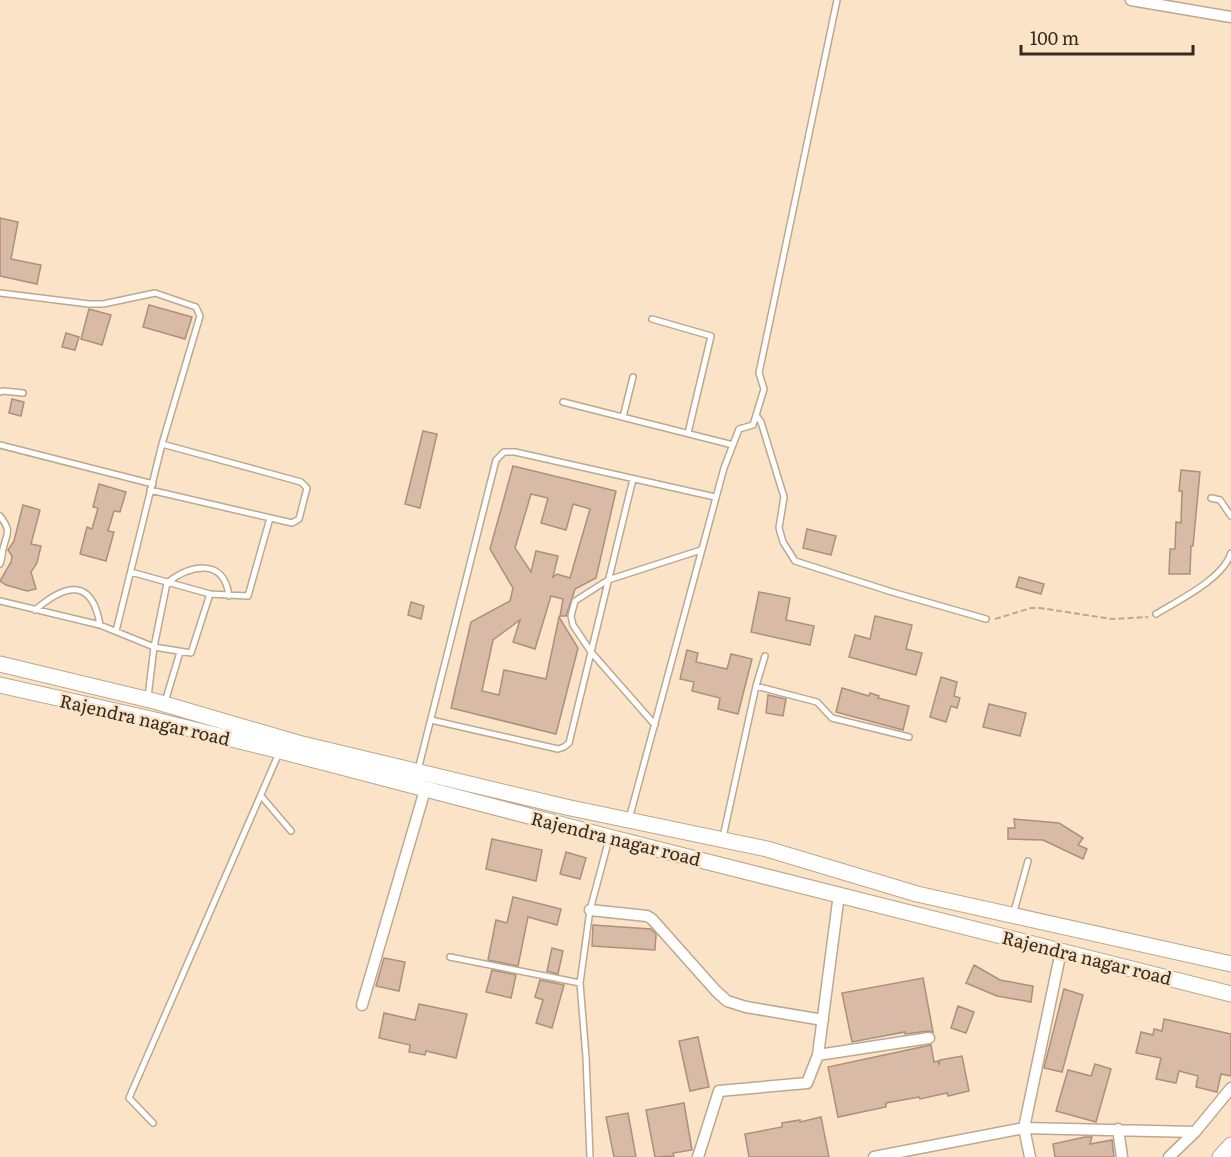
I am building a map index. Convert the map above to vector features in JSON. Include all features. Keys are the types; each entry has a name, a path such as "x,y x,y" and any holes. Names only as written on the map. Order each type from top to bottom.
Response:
{"main road":[{"name":"Rajendra nagar road","path":"0,664 148,699 298,743 628,821 723,838 918,894 1231,964"},
{"name":"Rajendra nagar road","path":"0,686 151,719 280,751 425,790 1231,994"},
{"path":"562,824 566,807"},
{"path":"1220,1157 1231,1145"}],"street":[{"path":"1138,1 1231,17"},
{"path":"363,1005 425,790"},
{"path":"698,1157 719,1091 807,1083 818,1055 839,894"},
{"path":"590,910 646,916 652,919 716,991 728,1001 746,1007 823,1020"},
{"path":"1030,1157 1024,1128 1062,951"},
{"path":"818,1055 929,1038"},
{"path":"1169,1157 1195,1132 1231,1088"},
{"path":"874,1157 1024,1128 1195,1132"},
{"path":"1118,1129 1122,1157"}],"lane":[{"path":"628,821 715,498 739,429 753,424 764,389 759,374 837,0"},
{"path":"0,293 89,304 103,304 155,293 196,308 200,316 162,444 116,631"},
{"path":"652,319 711,336 688,433"},
{"path":"623,417 633,377"},
{"path":"0,392 23,393"},
{"path":"563,402 733,445"},
{"path":"756,415 762,422 784,497 779,528 783,542 795,561 986,619"},
{"path":"0,445 270,518 296,522 307,488 301,482 162,444"},
{"path":"418,771 496,460 504,452 515,452 715,498"},
{"path":"431,720 558,749 569,743 633,479"},
{"path":"1211,498 1220,500 1231,516"},
{"path":"0,516 8,528 8,538 3,548 0,564"},
{"path":"130,572 210,594 244,597 251,592 270,518"},
{"path":"655,724 591,652 573,626 571,616 577,598 608,580 701,550"},
{"path":"1156,614 1216,575 1231,553"},
{"path":"148,699 154,647 167,583 188,570 204,567 216,572 222,578 228,588 229,596"},
{"path":"35,610 62,590 82,591 97,608 100,625"},
{"path":"0,601 100,625 154,647 189,654 194,650 210,594"},
{"path":"164,704 180,652"},
{"path":"723,838 756,686 765,656"},
{"path":"756,686 817,702 832,718 909,737"},
{"path":"153,1123 129,1098 262,797 280,751"},
{"path":"262,797 291,831"},
{"path":"590,1157 580,983 590,910 609,837"},
{"path":"1012,916 1028,861"},
{"path":"450,957 580,983"}],"path":[{"path":"986,619 994,619 1031,608 1113,619 1143,619 1156,614"}],"building":[{"path":"0,218 18,222 11,259 41,265 37,284 0,276"},
{"path":"149,305 192,317 185,339 143,327"},
{"path":"89,309 111,315 102,345 81,339"},
{"path":"66,333 79,337 75,350 62,347"},
{"path":"12,399 24,402 21,416 9,413"},
{"path":"423,431 437,434 420,508 405,504"},
{"path":"513,466 616,491 596,578 575,589 566,616 560,616 563,599 551,596 535,649 513,642 520,620 493,640 482,691 499,695 504,670 546,679 559,617 578,648 556,734 451,708 471,622 510,601 513,588 490,549","holes":["531,494 548,498 541,523 566,530 573,504 590,509 570,578 557,574 553,577 558,556 536,551 531,572 515,548"]},
{"path":"1181,470 1200,472 1190,574 1169,574 1170,549 1175,549 1176,522 1181,523 1182,491 1179,491"},
{"path":"99,484 126,492 120,512 114,511 108,531 114,532 106,561 80,554 87,527 92,529 98,508 93,507"},
{"path":"23,505 40,510 31,544 41,546 37,563 31,572 36,589 27,591 0,581 11,562 12,556 8,550 14,541"},
{"path":"807,529 836,536 831,555 803,548"},
{"path":"1019,577 1044,584 1041,594 1016,587"},
{"path":"759,592 790,598 786,620 814,626 810,645 751,632"},
{"path":"411,602 424,606 421,619 408,615"},
{"path":"875,616 912,625 906,649 922,653 916,675 849,657 855,635 870,639"},
{"path":"687,650 698,653 696,662 727,669 731,654 752,659 738,714 718,709 720,698 692,691 694,682 680,679"},
{"path":"941,677 957,682 954,696 960,698 957,708 951,706 946,722 930,717"},
{"path":"842,688 869,696 870,693 879,696 878,698 909,706 903,730 836,712"},
{"path":"768,695 786,699 783,716 766,713"},
{"path":"989,704 1026,713 1020,736 983,727"},
{"path":"1014,819 1059,823 1083,838 1078,845 1087,849 1083,859 1043,840 1008,839 1008,828 1015,828"},
{"path":"492,839 542,850 536,881 486,869"},
{"path":"566,852 586,858 580,879 560,874"},
{"path":"513,897 561,909 557,925 528,917 518,966 488,960 496,920 507,923"},
{"path":"593,925 651,929 656,934 655,950 592,946"},
{"path":"552,948 563,951 558,974 547,971"},
{"path":"384,958 405,962 399,991 376,986"},
{"path":"974,965 1000,980 1033,986 1031,1002 997,996 966,983"},
{"path":"492,970 516,975 511,998 486,992"},
{"path":"923,978 933,1032 905,1034 905,1032 852,1042 842,993"},
{"path":"540,980 564,985 552,1028 536,1023 543,1000 535,997"},
{"path":"1064,989 1083,995 1062,1072 1044,1068"},
{"path":"419,1004 467,1014 456,1058 426,1051 425,1055 409,1052 410,1045 379,1038 384,1013 415,1020"},
{"path":"958,1006 974,1012 966,1033 951,1028"},
{"path":"1164,1019 1231,1034 1231,1076 1221,1074 1217,1092 1196,1087 1198,1076 1179,1071 1176,1083 1156,1079 1161,1058 1136,1053 1141,1032 1153,1035 1154,1029 1162,1031"},
{"path":"698,1037 709,1087 690,1091 679,1041"},
{"path":"931,1045 934,1062 938,1061 939,1064 940,1060 962,1056 969,1091 948,1096 947,1093 886,1103 886,1107 838,1117 828,1067"},
{"path":"1095,1064 1111,1069 1096,1122 1056,1111 1068,1070 1091,1076"},
{"path":"684,1103 692,1150 673,1153 674,1156 655,1157 646,1110"},
{"path":"628,1113 636,1157 614,1157 606,1117"},
{"path":"821,1117 829,1157 749,1157 745,1134 782,1127 782,1123"},
{"path":"1092,1137 1090,1144 1112,1140 1114,1157 1055,1157 1053,1144"}]}
